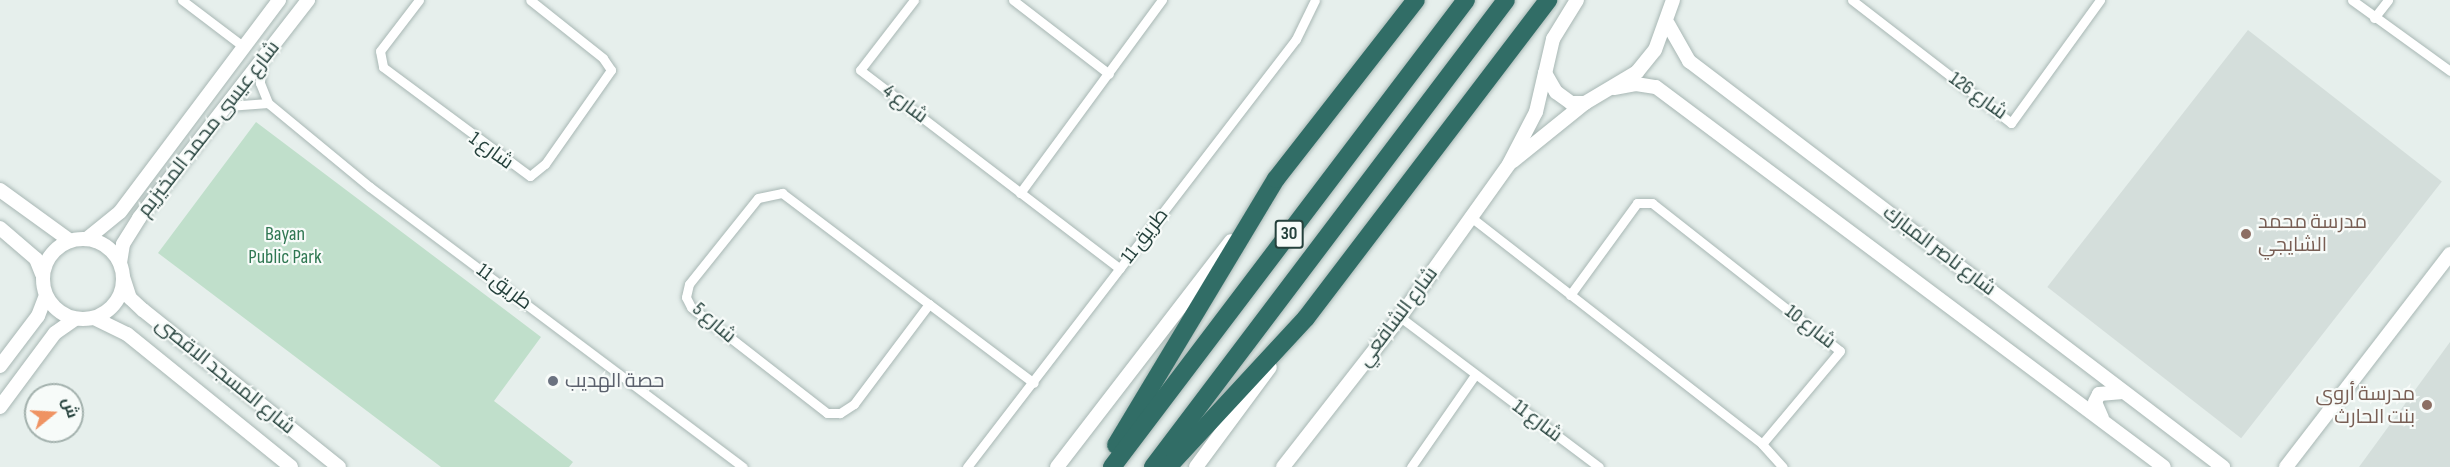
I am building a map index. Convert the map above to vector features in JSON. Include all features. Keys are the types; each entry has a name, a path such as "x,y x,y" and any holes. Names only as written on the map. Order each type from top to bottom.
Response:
{"highway":[{"path":"1104,467 1276,179 1416,0"},
{"name":"30","path":"1112,467 1466,0"},
{"name":"30","path":"1153,467 1506,0"},
{"path":"1168,467 1306,318 1548,0"}],"street":[{"path":"182,0 244,47"},
{"name":"شارع عيسى محمد المخيزيم","path":"88,238 120,212 279,0"},
{"name":"شارع عيسى محمد المخيزيم","path":"122,270 123,244 165,185 308,0"},
{"name":"شارع 1","path":"418,0 380,51 383,68 530,176 545,164 610,70 603,58 530,0"},
{"name":"شارع 4","path":"914,0 860,70 1120,269"},
{"path":"1013,0 1109,74"},
{"path":"1020,192 1162,0"},
{"name":"طريق 11","path":"967,467 1034,383 1296,39 1315,0"},
{"name":"شارع الشافعي","path":"1283,467 1400,317 1509,164 1536,112 1553,39 1577,0"},
{"path":"1614,88 1637,72 1655,50 1668,24 1673,0"},
{"name":"شارع 126","path":"1852,0 2011,123 2100,0"},
{"path":"2352,0 2450,71"},
{"path":"2374,18 2388,0"},
{"name":"شارع ناصر المبارك","path":"1668,24 1689,62 2223,467"},
{"path":"228,106 268,103 260,83 261,62"},
{"path":"1545,72 1556,92 1571,103 1585,103"},
{"name":"شارع ناصر المبارك","path":"1614,88 1636,84 1656,87 2164,467"},
{"name":"شارع الشافعي","path":"1509,164 1585,103 1614,88"},
{"name":"طريق 11","path":"268,103 370,187 742,467"},
{"path":"149,172 154,185 165,185"},
{"path":"1057,467 1276,179"},
{"path":"0,190 69,240"},
{"name":"شارع 5","path":"929,304 854,404 840,413 827,412 691,308 686,297 689,284 758,198 782,193 1034,383"},
{"name":"شارع 10","path":"1570,295 1637,203 1652,203 1840,351 1762,444"},
{"path":"1472,218 1762,444 1783,467"},
{"path":"0,228 36,259 46,295 52,306 75,319"},
{"path":"0,407 55,333 75,319 94,318 116,303 122,270 102,243 88,238 69,240 51,253 42,274"},
{"path":"2288,467 2450,254"},
{"name":"شارع المسجد الاقصى","path":"122,270 130,298 143,310 339,467"},
{"path":"0,366 38,316 46,295"},
{"name":"شارع 11","path":"1400,317 1599,467"},
{"name":"شارع المسجد الاقصى","path":"94,318 127,334 291,467"},
{"path":"1196,467 1306,318"},
{"path":"1411,467 1475,375"},
{"path":"2103,420 2095,402 2099,393 2123,392"}],"shaded area":[{"name":"مدرسة محمد الشايجي","path":"2248,30 2442,181 2241,438 2047,287"},
{"name":"مدرسة أروى بنت الحارث","path":"2450,342 2450,467 2359,467"}],"green space":[{"name":"Bayan Public Park","path":"256,122 541,337 494,401 573,462 569,467 441,467 158,253"}],"place":[{"name":"مدرسة محمد الشايجي","path":"2246,234"},
{"name":"حصة الهديب","path":"553,381"},
{"name":"مدرسة أروى بنت الحارث","path":"2427,405"}]}
